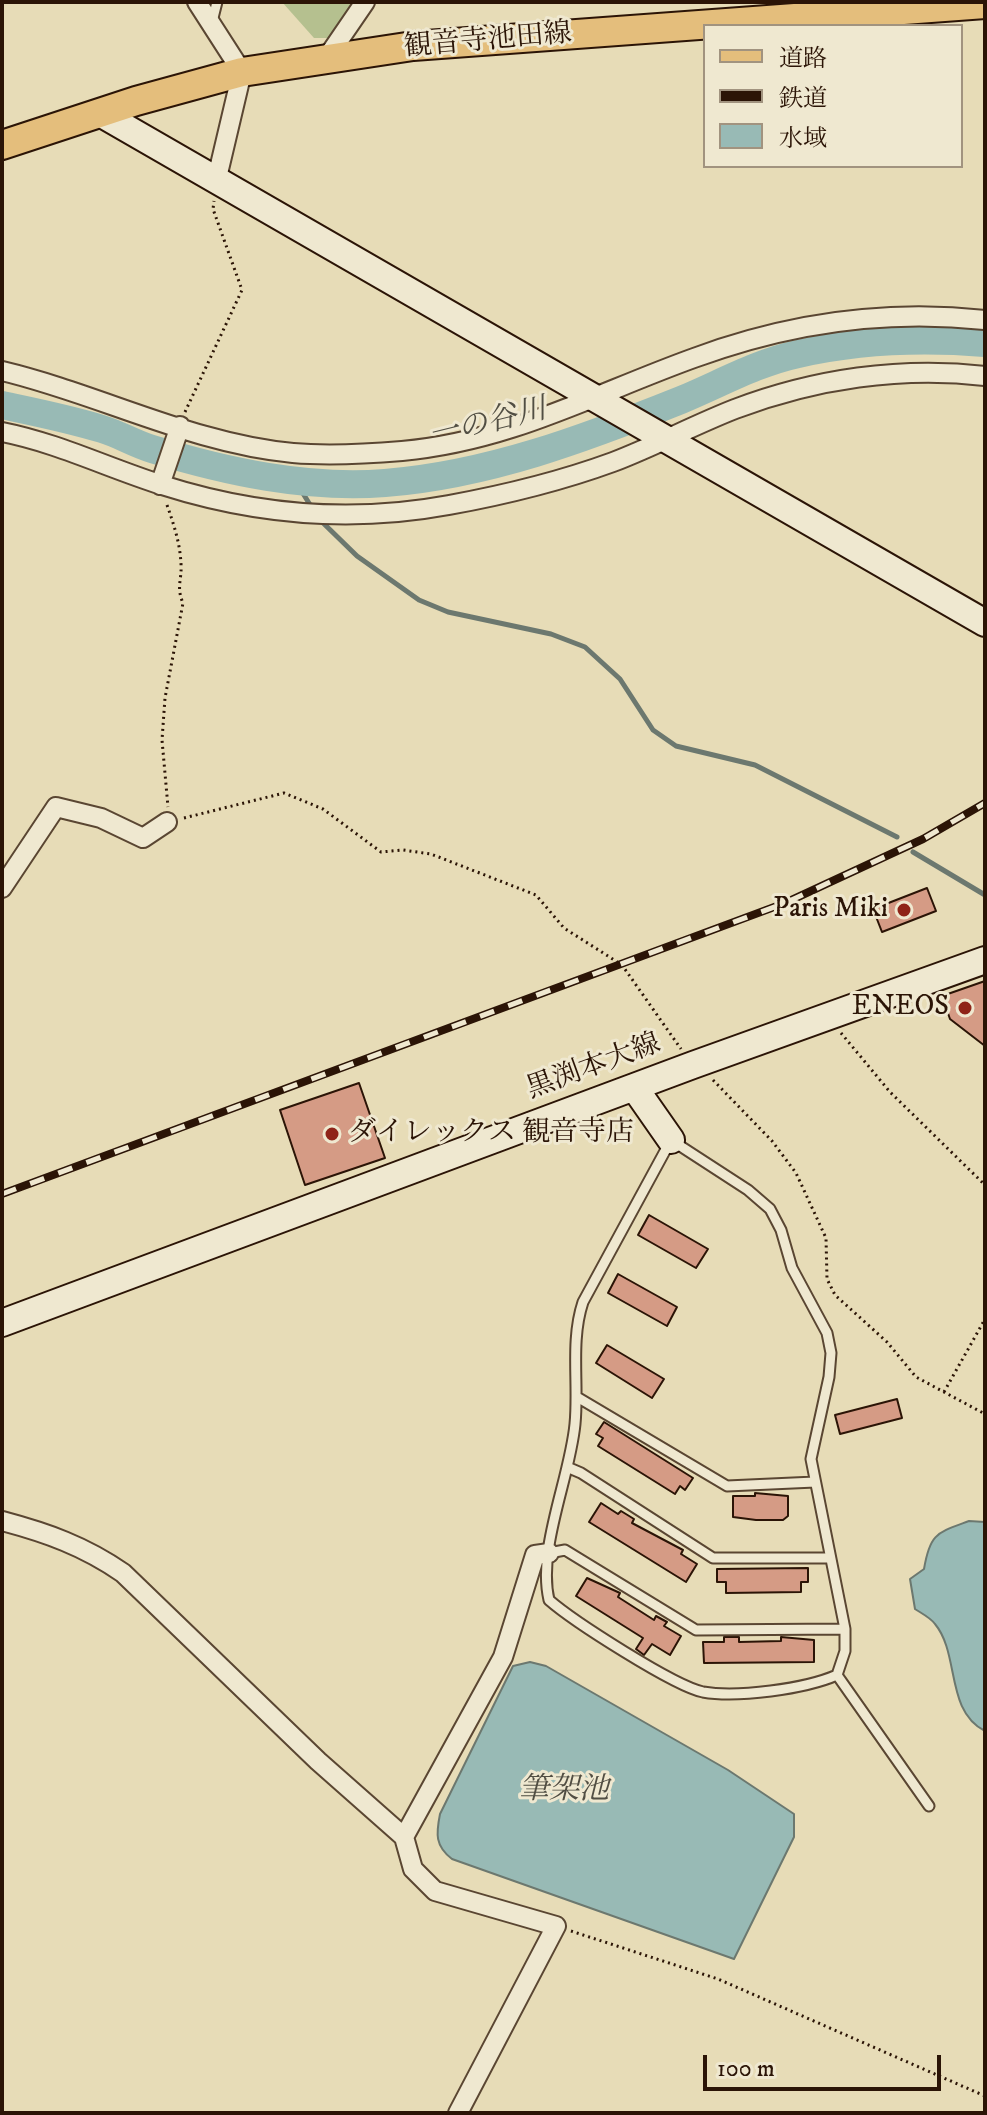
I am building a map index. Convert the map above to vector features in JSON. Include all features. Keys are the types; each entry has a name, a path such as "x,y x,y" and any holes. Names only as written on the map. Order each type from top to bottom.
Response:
{"main road":[{"name":"観音寺池田線","path":"713,24 985,4"},
{"name":"観音寺池田線","path":"2,145 242,72 413,46 703,25"}],"street":[{"path":"197,2 242,72 216,182"},
{"path":"326,59 365,2"},
{"path":"100,113 985,623"},
{"path":"2,371 239,443 292,453 404,450 528,425 696,357 784,330 859,317 928,314 985,320"},
{"path":"2,432 38,439 160,485 239,505 297,515 332,515 448,505 584,471 670,439 736,408 796,389 897,373 985,376"},
{"path":"160,485 180,426"},
{"path":"2,888 56,807 101,818 143,838 167,822"},
{"name":"黒渕本大線","path":"2,1323 634,1087 700,1070 985,960"},
{"path":"634,1087 671,1140"},
{"path":"2,1521 59,1537 93,1552 123,1573 318,1761 404,1837 413,1869 435,1891 556,1926 458,2113"},
{"path":"404,1837 503,1657 535,1555 549,1553"}],"lane":[{"path":"212,25 217,2"},
{"path":"671,1140 748,1190 770,1209 781,1230 792,1268 827,1333 831,1353 829,1377 811,1459 845,1629 845,1651 837,1675 816,1685 727,1693 702,1692 675,1680 549,1600 546,1584 549,1553 567,1467 577,1397 576,1324 583,1302 671,1140"},
{"path":"577,1397 727,1486 815,1482"},
{"path":"567,1467 713,1558 830,1558"},
{"path":"549,1553 565,1550 696,1630 845,1629"},
{"path":"837,1675 929,1806"}],"path":[{"path":"180,426 242,290 213,209 216,182"},
{"path":"160,485 177,535 182,568 177,589 183,603 165,698 162,740 167,822 284,793 323,809 381,852 403,850 431,854 536,895 564,928 622,965 700,1070 772,1141 796,1173 826,1238 827,1279 835,1295 887,1342 916,1377 985,1414"},
{"path":"837,1026 890,1092 985,1185"},
{"path":"944,1392 985,1319"},
{"path":"556,1926 718,1979 985,2096"}],"green space":[{"path":"282,2 358,2 334,38 314,38"}],"water":[{"path":"969,1521 985,1522 985,1731 972,1722 964,1710 943,1636 933,1622 915,1609 910,1579 924,1569 929,1548 937,1536"},
{"name":"筆架池","path":"530,1662 546,1666 728,1770 794,1814 794,1837 734,1959 452,1859 442,1849 438,1834 440,1814 513,1666"}],"building":[{"name":"Paris Miki","path":"927,888 936,911 882,932 873,909"},
{"name":"ENEOS","path":"985,981 985,1046 950,1019 942,996"},
{"name":"ダイレックス 観音寺店","path":"359,1083 385,1158 305,1185 280,1110"},
{"path":"649,1215 708,1249 696,1268 638,1235"},
{"path":"618,1274 677,1307 667,1326 608,1293"},
{"path":"607,1345 664,1379 652,1398 596,1363"},
{"path":"897,1399 902,1418 840,1434 835,1415"},
{"path":"604,1422 693,1478 685,1490 680,1486 675,1494 598,1446 603,1438 596,1434"},
{"path":"755,1493 788,1496 788,1516 783,1520 733,1517 733,1496 755,1496"},
{"path":"601,1503 618,1514 621,1511 634,1519 632,1523 683,1550 681,1554 697,1564 686,1582 589,1522"},
{"path":"808,1568 808,1582 801,1582 801,1592 726,1593 726,1582 717,1582 717,1569"},
{"path":"587,1578 620,1593 618,1597 654,1620 656,1616 667,1622 664,1626 681,1636 670,1655 652,1644 644,1655 636,1649 643,1638 576,1596"},
{"path":"724,1637 739,1637 739,1642 781,1641 781,1637 814,1640 814,1662 704,1663 703,1642 724,1642"}],"waterway":[{"name":"一の谷川","path":"2,405 90,425 152,449 267,477 326,483 385,483 461,472 536,453 681,400 767,363 798,354 891,341 985,343"},
{"path":"296,482 312,508"},
{"path":"317,517 357,556 419,600 448,612 551,634 585,647 620,679 653,730 676,746 755,765 897,837"},
{"path":"913,852 985,895"}],"railway":[{"path":"2,1194 785,903 923,839 985,803"}],"place":[{"name":"Paris Miki","path":"904,910"},
{"name":"ENEOS","path":"965,1008"},
{"name":"ダイレックス 観音寺店","path":"332,1134"}]}
